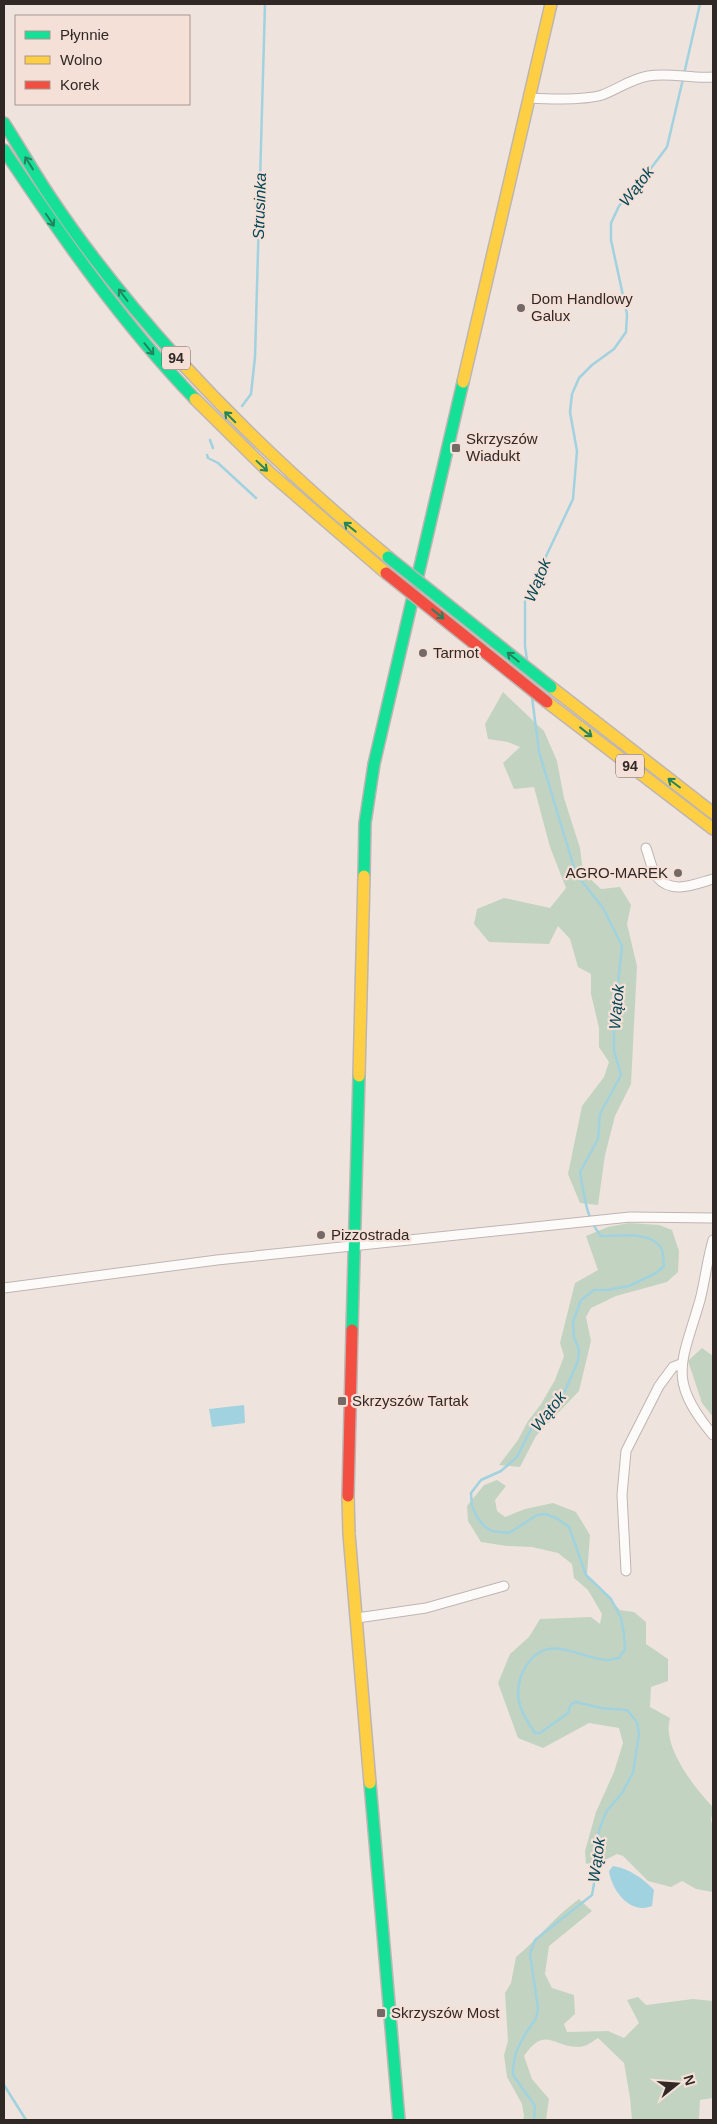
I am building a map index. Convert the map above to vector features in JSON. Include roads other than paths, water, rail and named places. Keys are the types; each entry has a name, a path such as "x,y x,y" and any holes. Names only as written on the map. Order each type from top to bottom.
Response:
{"street":[{"path":"399,2120 356,1618 348,1496 364,833 369,790 551,4"},
{"path":"529,98 591,97 602,95 628,81 648,76 670,74 713,77"},
{"name":"94","path":"4,123 52,199 128,301 172,354 227,414 272,458 388,557 551,687 713,812"},
{"name":"94","path":"4,150 72,252 160,362 208,414 261,465 333,530 386,573 547,702 713,829"},
{"path":"646,848 657,877 670,886 682,888 713,879"},
{"path":"4,1288 171,1266 578,1223 630,1218 713,1218"},
{"path":"713,1240 700,1299 681,1364 682,1381 688,1400 713,1435"},
{"path":"626,1571 622,1495 626,1452 659,1386 673,1366 681,1364"},
{"path":"356,1618 426,1608 504,1586"}],"water":[{"path":"244,1405 245,1423 212,1427 209,1409"},
{"path":"613,1866 635,1875 654,1890 652,1906 636,1907 623,1899 611,1879 609,1871"}],"waterway":[{"name":"Strusinka","path":"242,406 251,394 255,357 265,4"},
{"name":"Wątok","path":"684,74 700,4"},
{"name":"Wątok","path":"527,660 525,646 525,601 573,499 577,451 570,412 572,394 579,378 592,365 614,349 626,332 627,314 611,240 611,223 619,206 667,147 683,79"},
{"name":"Strusinka","path":"210,440 213,448"},
{"name":"Strusinka","path":"207,455 208,458 218,463 256,498"},
{"name":"Wątok","path":"532,697 539,752 576,874 603,908 622,946 614,1020 614,1050 621,1075 600,1114 598,1139 580,1172 586,1206 601,1236 632,1235 655,1241 663,1253 664,1266 656,1273 629,1286 594,1290 581,1300 573,1322 574,1337 579,1350 578,1361 565,1391 532,1427 517,1457 501,1471 481,1480 471,1493 472,1506 477,1517 485,1527 492,1531 509,1533 537,1515 546,1514 558,1519 569,1527 586,1575 611,1599 621,1618 625,1649 619,1658 599,1659 560,1649 550,1649 542,1651 527,1664 519,1684 518,1699 523,1713 535,1733 540,1733 568,1713 571,1704 576,1702 601,1708 627,1710 637,1722 639,1734 633,1773 622,1793 606,1812 600,1828 592,1869 594,1884 592,1895 535,1940 530,1954 538,2008 536,2018 516,2052 513,2075 535,2106 534,2120"},
{"path":"4,2085 26,2120"}],"place":[{"name":"Dom Handlowy Galux","path":"521,308"},
{"name":"Skrzyszów Wiadukt","path":"456,448"},
{"name":"Tarmot","path":"423,653"},
{"name":"AGRO-MAREK","path":"678,873"},
{"name":"Pizzostrada","path":"321,1235"},
{"name":"Skrzyszów Tartak","path":"342,1401"},
{"name":"Skrzyszów Most","path":"381,2013"}]}
